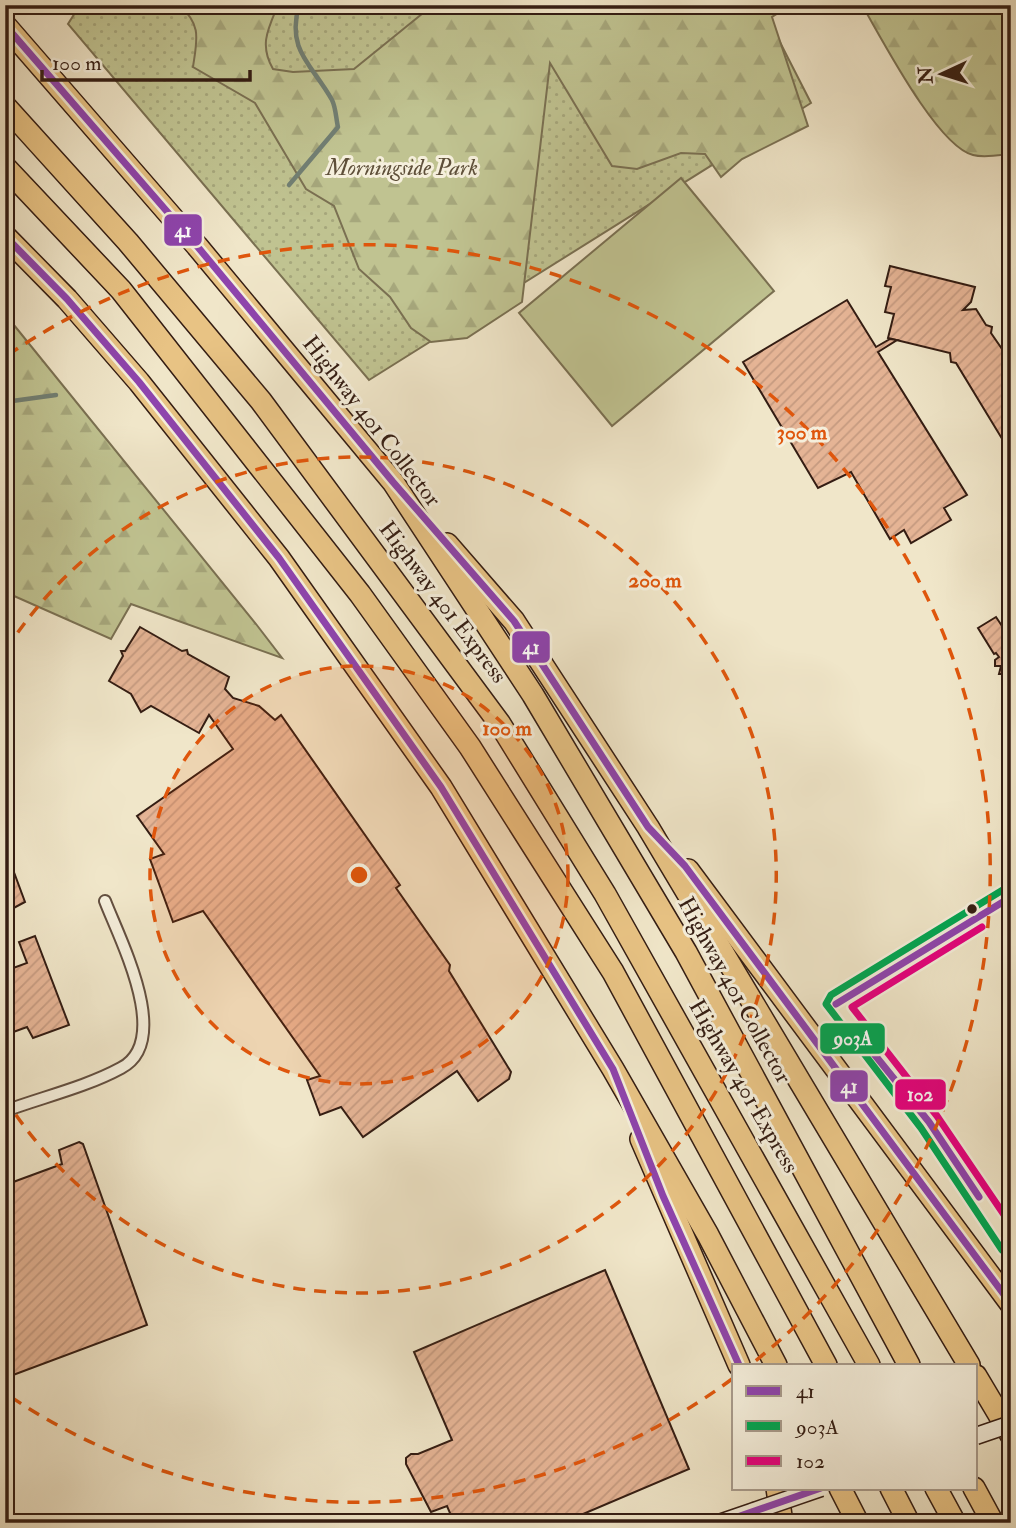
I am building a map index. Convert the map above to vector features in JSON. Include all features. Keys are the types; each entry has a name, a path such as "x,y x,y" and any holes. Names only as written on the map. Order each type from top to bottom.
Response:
{"highway":[{"name":"Highway 401 Collector","path":"5,25 197,246 393,482 533,695 686,952 908,1364"},
{"name":"Highway 401 Express","path":"5,106 128,242 261,401 500,724 605,894 868,1364"},
{"path":"5,167 121,290 360,594 470,747 612,972 824,1364"},
{"path":"5,236 66,299 139,382 279,558 441,787 613,1069 708,1235 775,1364"},
{"path":"393,482 514,621 649,827 968,1364"},
{"path":"649,827 685,866 1011,1304"},
{"path":"613,1069 663,1196 739,1364"},
{"path":"978,1379 1011,1435"},
{"path":"777,1490 782,1523"},
{"path":"841,1490 858,1523"},
{"path":"892,1490 909,1523"},
{"path":"937,1490 955,1523"},
{"path":"975,1490 993,1523"}],"main road":[{"path":"978,1435 1011,1424"},
{"path":"719,1523 815,1490"}],"street":[{"path":"5,1111 123,1067 143,1043 144,1010 105,901"}],"green space":[{"name":"Morningside Park","path":"80,5 769,5 763,9 811,103 369,380 68,24"},
{"name":"Morningside Park","path":"179,5 278,5 268,29 266,52 273,69 293,72 354,69 433,5 791,5 772,17 808,126 742,159 721,177 705,154 681,153 637,169 612,166 550,63 522,302 467,338 431,342 411,328 390,297 359,269 334,206 306,189 255,103 193,67 195,26"},
{"path":"862,5 1011,5 1011,154 973,155 943,133 896,65"},
{"path":"681,178 774,291 612,426 519,313"},
{"path":"5,314 282,658 131,604 111,639 5,592"}],"building":[{"path":"890,266 975,287 971,302 963,310 976,309 986,325 992,327 991,333 1011,362 1011,438 1004,442 956,363 951,362 950,353 888,338 894,314 885,312 891,287 885,286"},
{"path":"847,300 876,347 890,339 897,340 878,352 967,495 944,508 951,520 911,543 904,530 890,539 851,472 818,488 743,362"},
{"path":"996,617 1002,626 1011,618 1011,689 1010,681 1004,682 1006,674 999,674 1001,666 995,666 995,660 999,657 994,654 978,628"},
{"path":"140,627 182,651 187,650 188,654 229,677 225,689 233,698 259,706 275,720 281,715 400,885 396,888 450,965 449,971 511,1072 509,1079 478,1101 457,1071 363,1137 341,1107 320,1115 307,1080 320,1076 203,911 173,922 150,859 164,854 137,816 233,749 209,715 199,733 151,706 141,712 131,694 109,681 123,656 121,651 125,651"},
{"path":"5,848 25,902 8,911 5,903"},
{"path":"35,936 69,1025 33,1038 27,1027 5,1035 5,971 27,963 19,942"},
{"path":"79,1142 83,1144 147,1325 5,1378 5,1185 62,1164 59,1150"},
{"path":"605,1270 689,1469 562,1523 450,1523 453,1520 447,1506 431,1512 406,1464 406,1458 452,1440 414,1352"}],"waterway":[{"path":"289,185 338,127 332,100 299,46 296,35 299,5"},
{"path":"5,402 56,395"}],"transit line":[{"name":"41","path":"5,25 197,246 393,482 514,621 648,827 685,866 1011,1304"},
{"name":"41","path":"5,236 67,299 139,382 279,558 441,787 613,1069 663,1196 739,1364"},
{"name":"903A","path":"1002,1250 921,1128 826,1004 831,995 1006,888"},
{"name":"41","path":"836,1004 1011,897"},
{"name":"102","path":"982,927 852,1007 937,1116 1011,1225"},
{"name":"41","path":"874,1054 929,1122 979,1197"},
{"name":"41","path":"720,1523 815,1490"}]}
